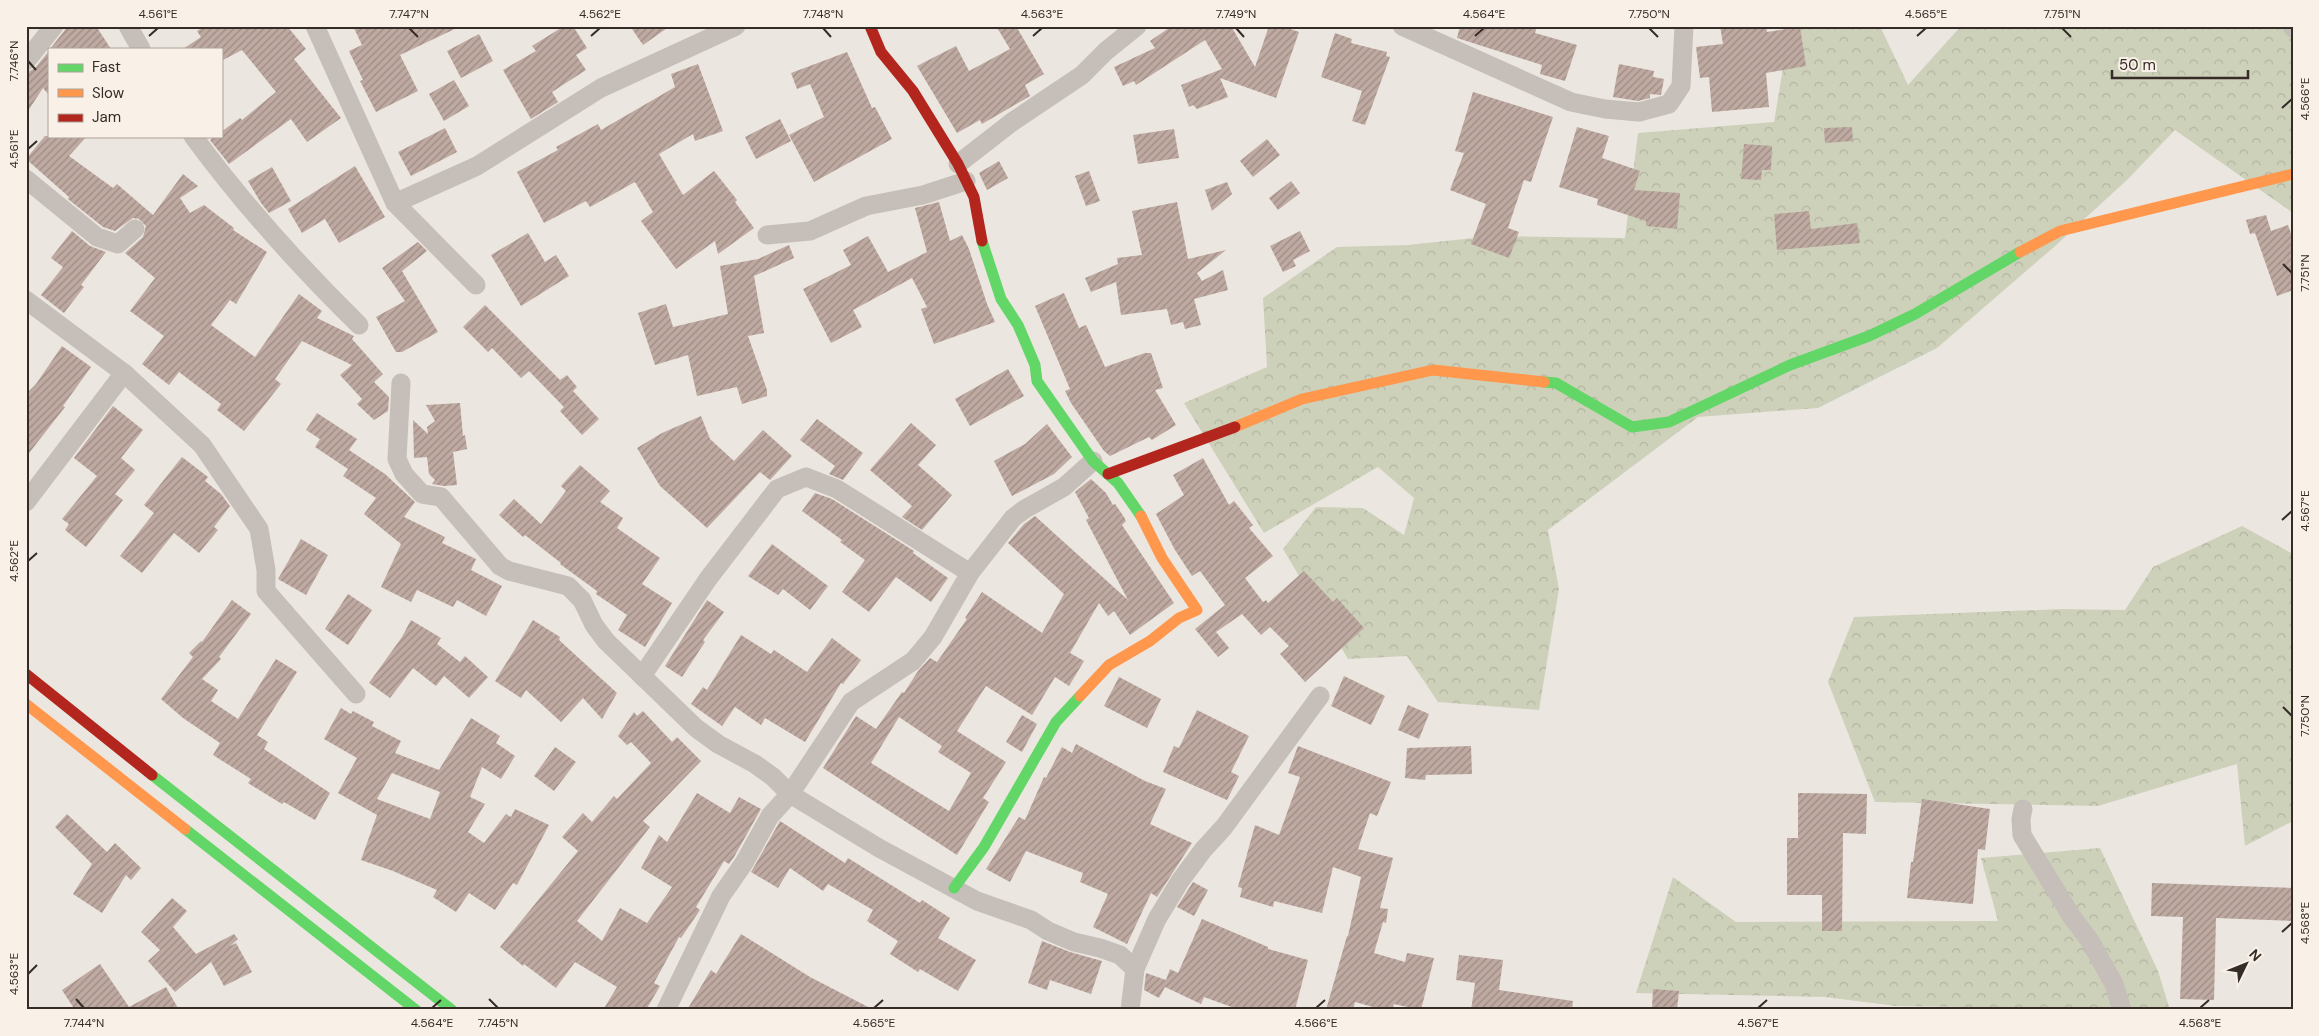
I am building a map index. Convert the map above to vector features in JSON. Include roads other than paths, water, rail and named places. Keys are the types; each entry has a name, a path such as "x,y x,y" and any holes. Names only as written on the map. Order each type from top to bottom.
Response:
{"main road":[{"path":"870,26 881,52 913,91 962,172 974,197 977,221 1002,300 1018,325 1035,365 1037,381 1093,461 1118,483 1137,509 1162,558 1197,610 1183,614 1156,637 1110,665 1086,688 1070,709 1056,722 984,847 954,888"},
{"path":"1108,474 1192,444 1302,399 1433,370 1556,383 1632,427 1668,422 1790,365 1870,336 1915,314 2012,256 2060,231 2293,174"},
{"path":"26,674 221,831 452,1010"},
{"path":"26,704 416,1010"}],"street":[{"path":"26,61 54,26"},
{"path":"128,26 140,48"},
{"path":"315,26 395,203 476,286"},
{"path":"395,203 477,166 600,88 736,26"},
{"path":"766,234 810,231 866,206 923,195 962,172 1012,122 1082,75 1106,51 1137,26"},
{"path":"1402,26 1571,102 1605,109 1639,112 1669,104 1680,86 1684,26"},
{"path":"194,138 216,168 282,246 359,325"},
{"path":"26,179 97,238 118,244 135,229"},
{"path":"26,300 124,373 202,445 259,529 266,570 266,591 356,694"},
{"path":"26,502 124,373"},
{"path":"401,383 397,459 404,474 422,494 441,497 500,566 509,571 568,586 582,600 594,625 606,641 696,728 718,744 755,764 790,794 879,848 977,901 1031,920 1048,931 1074,942 1120,955 1135,969"},
{"path":"666,1010 721,896 744,863 770,816 790,794 851,702 913,661 933,637 970,573 1013,518 1064,487 1093,461"},
{"path":"642,676 708,579 777,489 806,477 837,488 970,573"},
{"path":"1130,1010 1135,969 1157,918 1203,850 1224,827 1320,696"},
{"path":"2023,809 2020,819 2022,835 2100,958 2114,984 2122,1010"}]}
